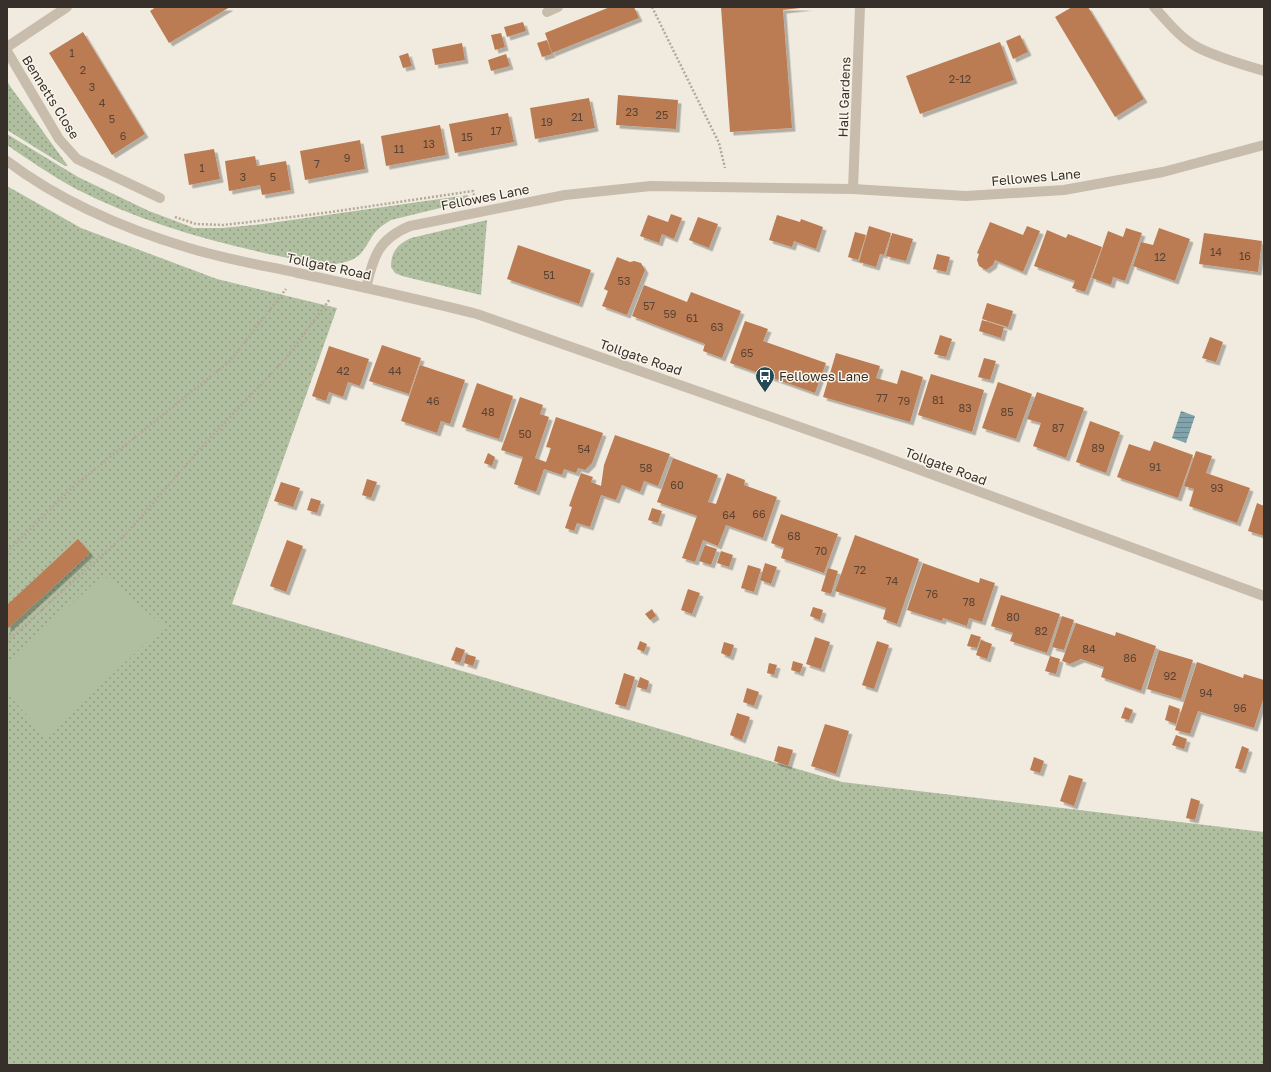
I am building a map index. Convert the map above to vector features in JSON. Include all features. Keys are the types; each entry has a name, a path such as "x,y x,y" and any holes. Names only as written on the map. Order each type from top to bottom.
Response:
{"street":[{"path":"7,47 67,7"},
{"path":"547,12 558,7"},
{"name":"Hall Gardens","path":"853,189 860,7"},
{"path":"1154,7 1174,30 1196,47 1264,71"},
{"name":"Bennetts Close","path":"7,51 59,139 77,159 160,198"},
{"name":"Fellowes Lane","path":"366,288 374,259 382,244 395,232 410,226 477,211 565,195 650,186 853,189 966,196 1064,190 1163,172 1264,145"},
{"name":"Tollgate Road","path":"7,161 79,204 151,236 222,256 422,300 477,314 856,447 1264,596"}],"path":[{"path":"652,7 718,143 730,186"},
{"path":"175,217 196,224 224,225 324,213 473,191 477,211"},
{"path":"7,552 74,486 230,361 298,273"},
{"path":"7,641 127,533 198,451 286,358 329,303 337,282"}],"green space":[{"path":"7,81 68,166 65,166 7,130"},
{"path":"7,134 78,177 149,211 194,228 222,228 263,224 468,195 469,201 391,220 376,231 359,256 350,261 324,265 260,252 197,236 136,216 76,189 41,168 7,145"},
{"path":"7,186 81,228 217,279 337,308 232,604 842,782 1264,832 1264,1065 7,1065"},
{"path":"487,220 481,295 402,276 395,273 391,267 392,257 396,249 402,243 411,238"},
{"path":"103,575 164,626 46,737 7,693 7,663"}],"water":[{"path":"1181,411 1195,416 1186,443 1172,438"}],"building":[{"path":"156,7 230,7 169,43 150,11"},
{"path":"610,7 634,7 639,18 552,53 545,33"},
{"path":"721,7 809,7 783,10 792,128 730,132"},
{"path":"1072,7 1088,7 1144,99 1115,117 1055,17"},
{"path":"523,22 526,31 507,37 504,27"},
{"path":"83,32 145,134 112,155 49,53"},
{"path":"501,33 505,47 495,50 491,35"},
{"path":"1020,35 1028,52 1013,59 1006,41"},
{"path":"547,40 552,54 542,57 537,43"},
{"path":"1000,42 1014,80 920,114 906,76"},
{"path":"462,43 465,60 435,65 432,49"},
{"path":"408,53 412,66 403,68 399,56"},
{"path":"506,54 510,66 491,71 488,60"},
{"path":"618,95 678,100 676,129 616,125"},
{"path":"589,98 595,128 535,139 530,108"},
{"path":"508,113 514,142 455,153 449,124"},
{"path":"440,125 446,155 386,166 381,136"},
{"path":"360,140 365,169 305,180 300,151"},
{"path":"214,149 220,179 189,185 184,154"},
{"path":"255,156 257,166 286,161 291,190 262,195 260,185 229,191 225,161"},
{"path":"671,214 682,218 674,239 662,234 659,243 640,236 648,215 668,222"},
{"path":"777,215 800,222 801,219 823,227 816,249 794,241 792,247 769,240"},
{"path":"698,217 718,224 709,248 689,240"},
{"path":"990,222 1023,235 1027,226 1040,231 1023,272 995,260 993,265 986,270 979,266 977,260 979,254 977,253"},
{"path":"869,226 891,233 884,255 880,254 876,267 859,262"},
{"path":"1126,228 1142,233 1125,281 1113,277 1111,285 1092,278 1108,231 1123,237"},
{"path":"1159,228 1190,239 1175,281 1133,266 1141,242 1153,245"},
{"path":"1047,230 1066,238 1068,234 1102,247 1085,292 1072,288 1075,281 1034,266"},
{"path":"855,232 866,235 858,260 848,257"},
{"path":"892,233 913,239 906,261 886,256"},
{"path":"1204,233 1262,241 1258,272 1199,264"},
{"path":"518,245 591,270 579,304 507,279"},
{"path":"937,254 950,257 946,272 933,269"},
{"path":"617,257 630,262 634,261 641,263 645,270 627,315 602,306 608,291 604,289"},
{"path":"644,285 687,302 691,292 741,311 722,358 703,351 705,344 632,316"},
{"path":"987,303 1013,311 1008,327 982,319"},
{"path":"982,320 1004,327 1001,338 979,331"},
{"path":"745,321 768,329 763,341 826,363 815,393 730,363"},
{"path":"940,335 952,339 946,357 934,354"},
{"path":"1210,337 1223,342 1216,362 1202,358"},
{"path":"382,345 421,358 409,394 369,381"},
{"path":"329,346 369,359 360,386 348,382 343,397 329,392 326,401 312,396"},
{"path":"836,353 880,366 876,378 897,384 901,370 923,377 910,422 823,397"},
{"path":"984,358 996,361 990,380 978,377"},
{"path":"420,365 465,380 450,424 441,421 437,433 401,421"},
{"path":"931,374 984,390 972,432 918,415"},
{"path":"998,382 1032,394 1016,439 982,428"},
{"path":"477,383 513,396 499,439 462,427"},
{"path":"1037,392 1084,408 1066,458 1033,446 1041,423 1027,419"},
{"path":"520,397 543,405 540,414 549,417 535,458 546,462 551,448 546,447 556,417 603,433 592,463 585,470 578,468 576,473 564,469 562,475 544,469 536,492 514,484 523,457 501,450"},
{"path":"1090,421 1120,432 1106,473 1076,462"},
{"path":"615,435 670,454 658,486 644,481 640,492 622,485 616,500 601,495 590,527 577,523 574,531 565,528 572,507 569,506 581,473 593,477 591,482 601,486 604,465"},
{"path":"1154,441 1193,455 1178,498 1117,477 1129,444 1150,451"},
{"path":"1196,451 1212,456 1206,473 1250,488 1237,523 1189,506 1194,489 1184,486"},
{"path":"488,453 495,457 492,466 484,463"},
{"path":"673,458 718,475 708,502 716,504 727,473 745,480 744,485 777,497 763,538 726,525 718,546 703,540 695,562 682,558 697,516 657,502"},
{"path":"367,479 377,482 371,498 362,495"},
{"path":"281,482 300,488 293,507 274,501"},
{"path":"311,498 321,501 317,513 307,510"},
{"path":"1257,503 1264,506 1264,536 1248,531"},
{"path":"652,508 662,511 658,523 648,520"},
{"path":"781,514 838,534 824,573 781,558 784,548 771,543"},
{"path":"855,535 919,559 897,624 883,619 886,608 835,591"},
{"path":"78,539 90,553 7,629 7,605"},
{"path":"287,540 303,546 286,592 270,586"},
{"path":"705,545 717,549 711,565 699,561"},
{"path":"721,551 733,555 729,567 717,563"},
{"path":"765,563 777,567 771,584 760,580"},
{"path":"923,563 979,583 980,578 995,583 982,622 969,618 967,626 943,618 942,621 907,610"},
{"path":"748,565 761,569 754,592 741,588"},
{"path":"828,568 838,571 831,594 821,591"},
{"path":"688,589 700,593 692,614 681,610"},
{"path":"1001,595 1060,614 1047,653 1010,641 1013,633 991,626"},
{"path":"813,607 823,610 820,620 810,616"},
{"path":"652,609 656,616 650,620 645,614"},
{"path":"1062,616 1074,620 1064,650 1052,647"},
{"path":"1076,623 1115,636 1116,632 1156,646 1141,691 1101,677 1104,667 1081,659 1070,664 1062,661"},
{"path":"971,634 981,637 977,648 967,646"},
{"path":"815,637 830,642 821,669 806,664"},
{"path":"981,640 992,644 987,659 976,655"},
{"path":"640,641 647,644 644,652 637,649"},
{"path":"877,641 889,645 874,689 862,685"},
{"path":"724,642 734,645 730,657 721,653"},
{"path":"456,647 465,650 460,663 451,660"},
{"path":"1159,650 1193,660 1181,699 1147,689"},
{"path":"466,654 476,657 473,666 464,663"},
{"path":"1050,656 1060,659 1056,674 1045,671"},
{"path":"793,661 803,664 800,673 791,670"},
{"path":"1197,662 1243,678 1244,674 1264,680 1264,697 1254,728 1198,711 1190,734 1175,730"},
{"path":"769,663 777,665 774,675 767,673"},
{"path":"624,673 635,677 626,707 615,704"},
{"path":"640,677 649,681 647,690 637,687"},
{"path":"747,688 759,692 754,706 743,702"},
{"path":"1169,705 1180,709 1176,724 1165,720"},
{"path":"1125,707 1133,710 1129,720 1121,718"},
{"path":"737,713 750,717 742,740 730,735"},
{"path":"825,724 849,731 836,774 811,766"},
{"path":"1176,735 1187,739 1184,749 1172,745"},
{"path":"778,746 793,750 788,766 774,761"},
{"path":"1242,746 1249,749 1242,770 1235,768"},
{"path":"1034,757 1044,761 1040,773 1030,770"},
{"path":"1069,775 1083,779 1074,806 1060,801"},
{"path":"1191,798 1200,801 1195,820 1186,818"}],"place":[{"name":"Fellowes Lane","path":"765,393"}]}
